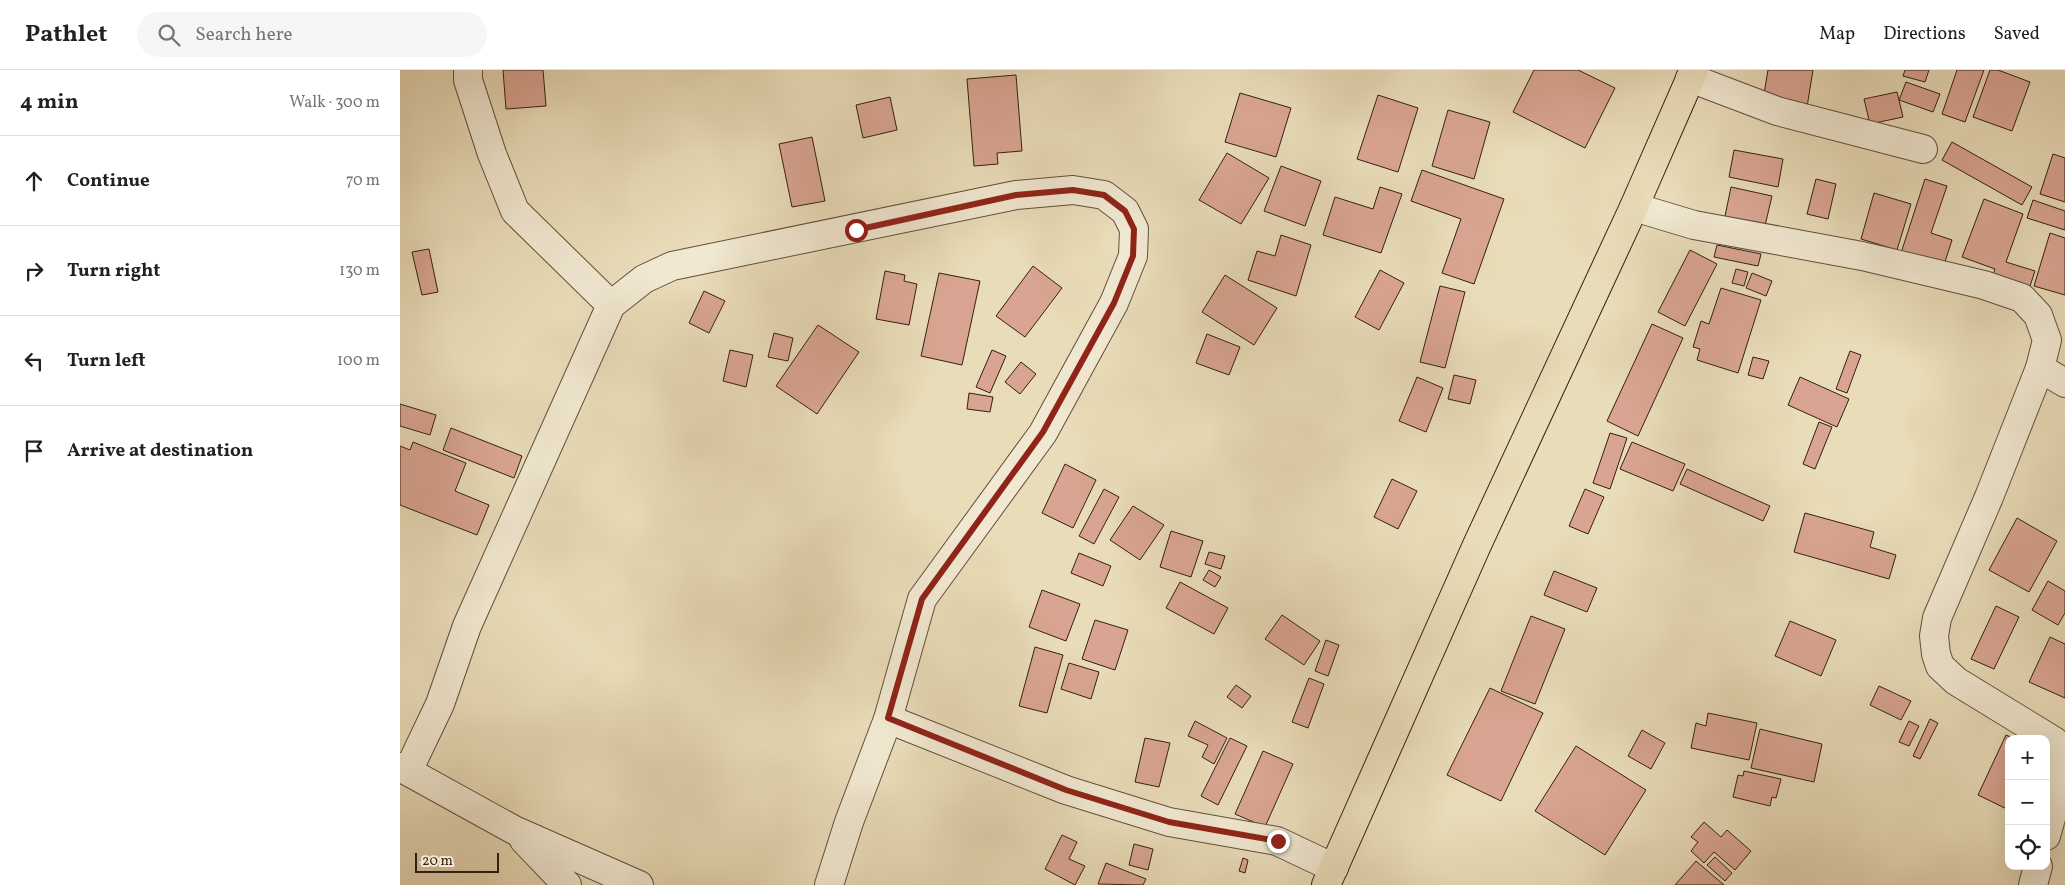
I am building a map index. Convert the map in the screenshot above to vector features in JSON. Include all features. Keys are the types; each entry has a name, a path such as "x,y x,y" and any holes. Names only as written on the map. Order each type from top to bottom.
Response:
{"main road":[{"path":"1330,877 1477,545 1634,208 1692,74"}],"street":[{"path":"468,70 468,80 492,154 516,211 611,305"},
{"path":"1692,74 1776,111 1923,148"},
{"path":"639,885 514,830 404,769 440,704 471,618 611,305 644,279 672,266 1016,195 1073,190 1104,195 1125,211 1134,229 1133,256 1114,303 1043,432 922,599 888,718 849,822 829,885"},
{"path":"1634,208 1694,225 1862,256 1984,285 2022,298 2056,332 1989,497 1937,618 1934,636 1936,654 1940,666 1956,681 2054,740 2063,757 2064,776 2049,825"},
{"path":"2040,368 2065,383"},
{"path":"888,718 1066,790 1169,822 1278,841 1330,877"},
{"path":"514,830 567,885"},
{"path":"2033,885 2037,870"}],"building":[{"path":"503,70 543,70 546,106 506,109"},
{"path":"1534,70 1578,70 1615,88 1585,148 1513,112"},
{"path":"1768,70 1813,70 1807,107 1763,100"},
{"path":"1905,70 1929,70 1925,82 1903,76"},
{"path":"1957,70 1984,70 1965,122 1942,114"},
{"path":"1990,70 1998,70 2030,82 2012,131 1973,117"},
{"path":"1016,75 1022,151 997,153 998,164 974,166 967,79"},
{"path":"1906,82 1940,94 1933,112 1899,100"},
{"path":"1897,92 1903,117 1870,124 1864,99"},
{"path":"1240,93 1291,108 1276,157 1225,142"},
{"path":"1378,95 1418,108 1398,172 1357,159"},
{"path":"890,97 897,130 863,138 856,105"},
{"path":"1448,110 1490,122 1474,179 1432,166"},
{"path":"812,137 825,201 792,207 779,144"},
{"path":"1952,142 2032,187 2022,205 1942,160"},
{"path":"1734,150 1783,159 1778,187 1729,177"},
{"path":"1227,153 1269,178 1241,224 1199,200"},
{"path":"2053,154 2065,158 2065,202 2040,194"},
{"path":"1281,166 1321,181 1305,226 1264,211"},
{"path":"1422,170 1504,199 1474,284 1442,273 1461,219 1411,201"},
{"path":"1816,179 1836,184 1828,219 1807,214"},
{"path":"1925,179 1947,186 1931,233 1952,240 1944,265 1900,256"},
{"path":"1380,187 1402,194 1381,253 1323,235 1335,197 1373,209"},
{"path":"1731,187 1772,196 1764,230 1724,221"},
{"path":"1874,193 1911,204 1897,250 1861,239"},
{"path":"1984,199 2023,214 2006,262 2035,271 2029,289 1992,277 1995,269 1962,257"},
{"path":"2033,200 2065,211 2065,230 2027,218"},
{"path":"2050,233 2065,238 2065,295 2034,286"},
{"path":"1281,235 1311,245 1296,296 1248,280 1257,251 1275,256"},
{"path":"1717,245 1761,254 1758,266 1714,257"},
{"path":"429,249 438,292 422,295 412,252"},
{"path":"1690,250 1717,264 1685,326 1658,312"},
{"path":"1033,266 1062,288 1025,337 996,316"},
{"path":"1736,269 1748,272 1744,286 1732,283"},
{"path":"1380,270 1404,283 1379,330 1355,317"},
{"path":"885,271 905,275 904,281 917,284 909,325 876,319"},
{"path":"939,273 980,281 962,365 921,356"},
{"path":"1752,273 1772,281 1766,296 1746,288"},
{"path":"1225,275 1277,308 1254,345 1202,312"},
{"path":"1440,286 1465,292 1445,368 1420,362"},
{"path":"1721,288 1761,300 1738,373 1697,360 1700,349 1693,347 1701,321 1709,324"},
{"path":"704,291 725,301 709,333 689,323"},
{"path":"1652,324 1683,338 1638,436 1607,421"},
{"path":"818,325 859,352 817,414 776,386"},
{"path":"774,333 793,338 788,361 768,357"},
{"path":"1207,334 1240,347 1229,375 1196,363"},
{"path":"730,350 753,355 746,387 723,381"},
{"path":"992,350 1006,356 990,393 976,387"},
{"path":"1850,351 1861,355 1847,393 1836,389"},
{"path":"1753,357 1769,361 1763,379 1748,375"},
{"path":"1021,362 1036,374 1020,394 1005,382"},
{"path":"1454,375 1476,380 1470,404 1448,399"},
{"path":"1417,377 1443,388 1426,432 1399,421"},
{"path":"1800,377 1849,399 1837,427 1788,405"},
{"path":"969,393 993,397 990,412 967,409"},
{"path":"400,404 436,415 430,435 400,426"},
{"path":"1819,422 1832,427 1815,469 1803,464"},
{"path":"451,428 522,456 514,478 443,450"},
{"path":"1610,433 1627,438 1610,489 1593,483"},
{"path":"413,442 466,463 455,491 489,505 477,535 400,505 400,446 410,450"},
{"path":"1632,442 1685,464 1673,491 1620,469"},
{"path":"1065,464 1096,480 1073,528 1042,513"},
{"path":"1687,469 1770,506 1763,521 1680,484"},
{"path":"1392,479 1417,491 1398,529 1374,517"},
{"path":"1104,489 1119,497 1094,544 1079,536"},
{"path":"1585,489 1604,497 1588,534 1569,526"},
{"path":"1133,506 1164,525 1140,560 1110,540"},
{"path":"1805,513 1874,532 1870,547 1896,555 1889,579 1794,552"},
{"path":"2017,518 2057,541 2029,592 1989,570"},
{"path":"1171,531 1203,541 1191,577 1160,567"},
{"path":"1209,552 1225,556 1221,569 1205,564"},
{"path":"1079,553 1111,566 1103,586 1071,573"},
{"path":"1209,570 1221,577 1215,587 1203,580"},
{"path":"1554,571 1597,588 1587,612 1544,595"},
{"path":"2048,581 2065,591 2065,613 2058,625 2032,610"},
{"path":"1180,582 1228,608 1214,634 1166,608"},
{"path":"1042,590 1080,604 1066,641 1029,627"},
{"path":"1996,606 2019,617 1994,669 1971,659"},
{"path":"1282,615 1320,641 1304,665 1265,639"},
{"path":"1531,616 1565,629 1535,704 1501,691"},
{"path":"1095,620 1128,630 1115,670 1082,659"},
{"path":"1790,621 1836,640 1821,676 1775,656"},
{"path":"2050,637 2065,644 2065,698 2029,682"},
{"path":"1326,640 1339,645 1328,676 1315,671"},
{"path":"1035,647 1063,655 1047,713 1019,706"},
{"path":"1069,663 1099,672 1091,699 1061,689"},
{"path":"1309,678 1324,684 1308,728 1292,722"},
{"path":"1236,685 1251,696 1242,708 1227,697"},
{"path":"1879,686 1911,701 1901,720 1870,705"},
{"path":"1490,688 1543,713 1501,801 1447,775"},
{"path":"1708,713 1757,723 1749,760 1691,748 1696,723 1706,726"},
{"path":"1930,719 1938,723 1920,759 1913,756"},
{"path":"1195,721 1227,738 1214,764 1202,757 1208,745 1188,736"},
{"path":"1909,721 1919,726 1909,746 1899,742"},
{"path":"1760,729 1822,744 1814,782 1751,768"},
{"path":"1642,730 1665,743 1651,769 1628,756"},
{"path":"2005,737 2005,808 1978,795"},
{"path":"1145,738 1170,743 1159,787 1135,782"},
{"path":"1230,738 1247,746 1218,805 1201,796"},
{"path":"1576,746 1646,790 1605,855 1535,811"},
{"path":"1263,751 1293,764 1265,827 1235,814"},
{"path":"1744,771 1781,779 1776,798 1772,797 1770,806 1733,797 1738,775 1743,776"},
{"path":"1704,822 1721,837 1727,830 1751,851 1735,870 1714,852 1704,863 1691,851 1698,842 1691,837"},
{"path":"1062,835 1077,842 1069,859 1085,866 1075,885 1045,869"},
{"path":"1134,844 1153,849 1148,870 1129,865"},
{"path":"1715,857 1732,873 1725,881 1707,865"},
{"path":"1243,858 1248,860 1245,873 1239,871"},
{"path":"1696,861 1724,885 1675,885"},
{"path":"1106,863 1146,879 1143,885 1098,884"}],"route":[{"path":"856,230 1016,195 1073,190 1104,195 1125,211 1134,229 1133,256 1114,303 1043,432 922,599 888,718 1066,790 1169,822 1278,841"}]}
